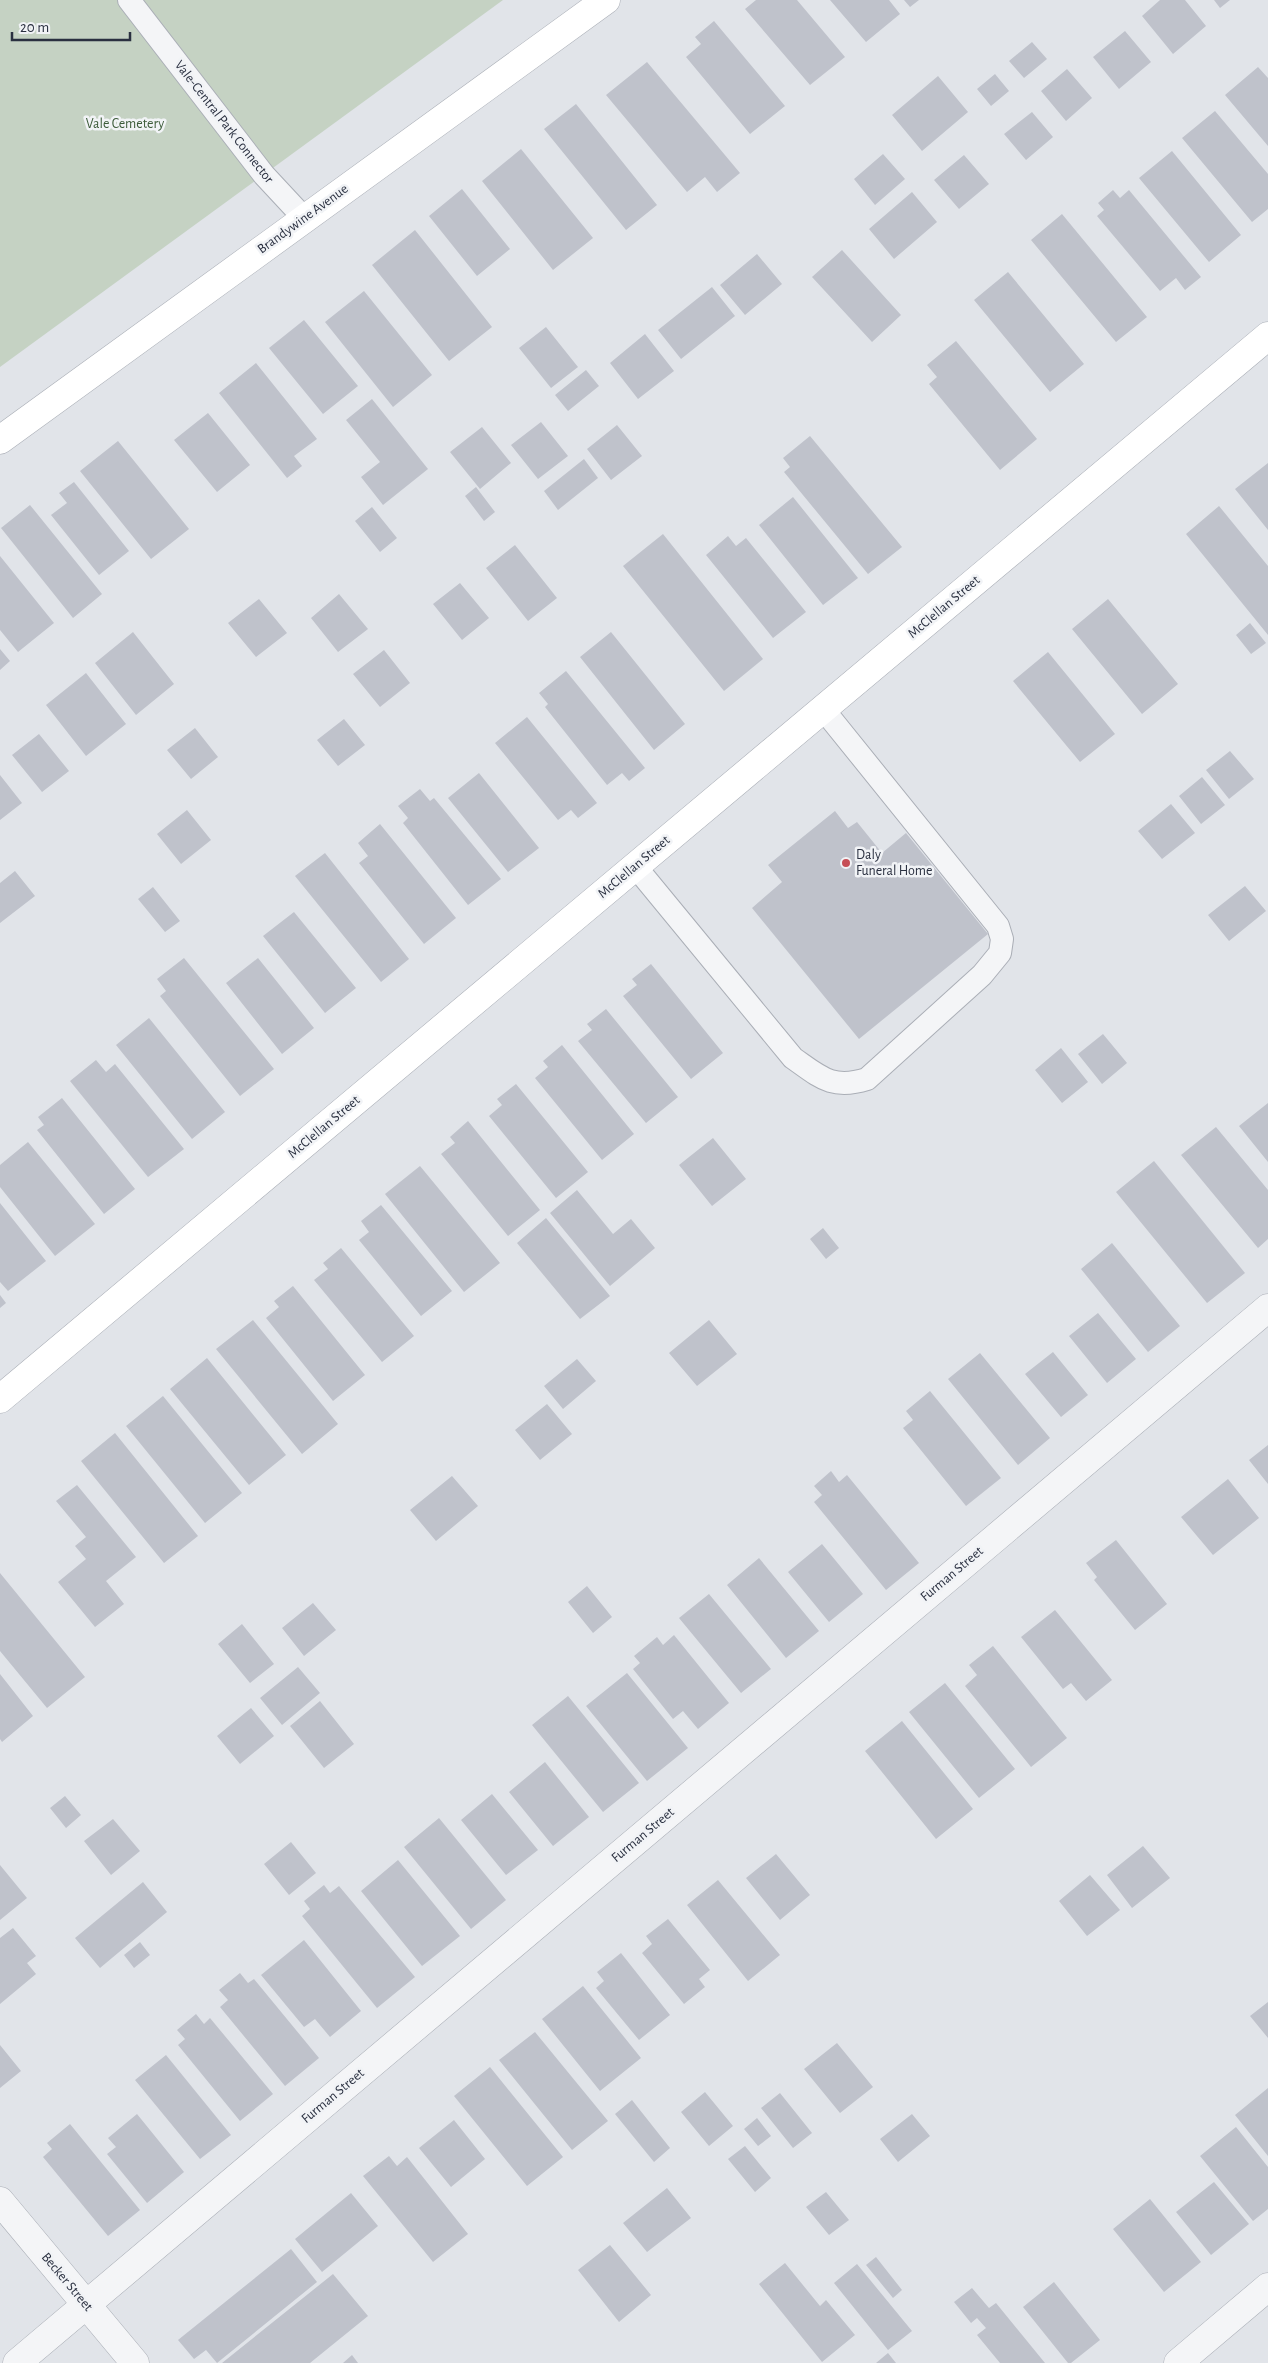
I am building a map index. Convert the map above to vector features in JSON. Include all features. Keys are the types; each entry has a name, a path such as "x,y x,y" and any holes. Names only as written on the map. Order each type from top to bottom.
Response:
{"street":[{"name":"Brandywine Avenue","path":"0,440 606,0"},
{"name":"McClellan Street","path":"0,1399 1268,336"},
{"name":"Furman Street","path":"17,2363 1268,1308"},
{"name":"Becker Street","path":"0,2201 135,2363"},
{"path":"1178,2363 1268,2287"}],"lane":[{"name":"Vale-Central Park Connector","path":"129,0 264,175 304,218"},
{"path":"635,866 793,1058 817,1075 837,1084 850,1084 867,1079 982,975 1000,953 1002,939 998,926 823,709"}],"green space":[{"name":"Vale Cemetery","path":"0,0 503,0 0,367"}],"building":[{"path":"756,0 797,0 845,57 810,85 745,9"},
{"path":"830,0 889,0 900,14 866,42"},
{"path":"904,0 919,0 910,7"},
{"path":"1160,0 1185,0 1206,26 1173,54 1142,16"},
{"path":"1214,0 1230,0 1220,8"},
{"path":"714,21 785,106 750,134 686,57 701,44 695,37"},
{"path":"1125,31 1151,62 1119,89 1093,57"},
{"path":"1032,42 1047,59 1024,78 1009,61"},
{"path":"647,62 740,173 717,192 705,177 687,192 606,95"},
{"path":"1258,67 1268,78 1268,146 1225,95"},
{"path":"1067,69 1092,98 1066,121 1041,91"},
{"path":"995,74 1009,91 991,106 977,89"},
{"path":"938,76 968,112 922,151 892,115"},
{"path":"576,104 657,205 626,230 544,129"},
{"path":"1215,111 1268,174 1268,209 1252,222 1182,138"},
{"path":"1032,112 1053,137 1026,160 1004,134"},
{"path":"521,149 593,238 553,270 482,181"},
{"path":"1172,151 1241,235 1209,262 1139,178"},
{"path":"883,154 905,179 875,205 854,179"},
{"path":"964,155 989,184 959,209 934,180"},
{"path":"462,189 510,249 477,276 429,216"},
{"path":"1113,190 1120,198 1129,190 1201,277 1185,290 1176,278 1160,291 1097,216 1104,210 1098,203"},
{"path":"912,192 937,222 894,259 869,229"},
{"path":"1062,214 1147,317 1116,342 1031,240"},
{"path":"415,230 492,327 449,361 372,265"},
{"path":"842,250 901,315 872,342 812,277"},
{"path":"757,254 782,284 745,315 720,285"},
{"path":"1008,272 1084,364 1050,392 974,300"},
{"path":"712,287 735,316 681,359 658,330"},
{"path":"364,291 432,375 393,407 325,322"},
{"path":"304,320 358,386 323,414 269,348"},
{"path":"546,327 578,367 551,388 519,348"},
{"path":"645,334 674,371 638,399 610,363"},
{"path":"956,341 1037,439 1000,470 929,384 937,377 927,365"},
{"path":"256,363 317,439 294,456 302,466 287,478 219,393"},
{"path":"586,370 599,386 568,411 555,395"},
{"path":"372,399 428,469 383,505 361,477 380,462 346,420"},
{"path":"208,413 250,465 217,492 174,440"},
{"path":"541,422 568,456 538,479 511,445"},
{"path":"617,425 642,456 611,480 587,449"},
{"path":"482,427 511,463 480,489 450,452"},
{"path":"810,436 902,547 868,574 784,472 790,467 783,458"},
{"path":"118,441 189,529 151,559 80,471"},
{"path":"584,459 598,478 558,510 544,491"},
{"path":"1268,463 1268,530 1235,489"},
{"path":"74,482 129,551 99,575 51,515 67,503 59,493"},
{"path":"476,487 495,512 484,521 465,496"},
{"path":"793,497 858,578 823,605 759,525"},
{"path":"30,505 102,594 73,618 1,528"},
{"path":"1219,506 1268,566 1268,635 1186,534"},
{"path":"372,507 397,538 380,552 355,521"},
{"path":"663,534 763,659 724,691 623,566"},
{"path":"728,536 736,546 746,538 806,612 773,638 706,555"},
{"path":"515,545 557,598 528,621 486,568"},
{"path":"0,556 54,623 18,652 0,630"},
{"path":"460,583 489,618 462,640 433,604"},
{"path":"339,594 368,629 338,652 311,618"},
{"path":"259,599 287,633 256,657 228,623"},
{"path":"1108,599 1178,684 1142,714 1072,629"},
{"path":"1250,623 1266,643 1251,654 1236,635"},
{"path":"133,632 174,684 136,715 95,663"},
{"path":"611,632 685,724 654,750 580,657"},
{"path":"0,649 10,661 0,670"},
{"path":"384,650 410,683 380,707 353,674"},
{"path":"1048,652 1115,734 1080,762 1013,681"},
{"path":"566,671 645,768 629,781 622,773 607,785 545,707 548,704 539,693"},
{"path":"86,673 126,724 86,756 46,705"},
{"path":"527,717 597,803 578,818 571,810 558,820 495,743"},
{"path":"344,719 365,745 338,766 317,740"},
{"path":"195,728 218,757 191,779 167,750"},
{"path":"39,734 69,771 42,792 12,755"},
{"path":"1230,751 1254,779 1229,799 1206,770"},
{"path":"479,773 539,848 508,872 448,798"},
{"path":"0,775 22,803 0,820"},
{"path":"1202,777 1225,805 1201,824 1179,796"},
{"path":"420,789 430,801 434,798 501,879 468,905 403,823 408,818 398,806"},
{"path":"1171,804 1195,833 1162,859 1138,831"},
{"path":"187,810 211,840 181,864 157,834"},
{"path":"835,811 848,828 857,822 882,853 906,833 988,934 859,1039 752,908 782,882 768,865"},
{"path":"380,824 456,918 424,944 359,863 368,856 358,843"},
{"path":"325,853 409,959 381,982 295,876"},
{"path":"15,871 35,896 0,923 0,883"},
{"path":"1245,886 1266,911 1229,941 1208,915"},
{"path":"153,887 180,921 165,932 138,899"},
{"path":"294,912 356,988 325,1013 263,936"},
{"path":"184,958 274,1069 240,1096 160,996 166,991 157,979"},
{"path":"258,958 314,1028 282,1054 226,983"},
{"path":"651,964 723,1053 691,1079 623,996 637,985 632,979"},
{"path":"606,1009 678,1097 646,1123 578,1041 592,1030 587,1024"},
{"path":"149,1018 225,1112 192,1139 116,1045"},
{"path":"1103,1034 1127,1063 1102,1084 1078,1054"},
{"path":"562,1045 634,1134 602,1160 535,1078 548,1067 543,1061"},
{"path":"1061,1048 1088,1082 1062,1103 1035,1070"},
{"path":"96,1060 106,1072 115,1064 184,1149 148,1177 70,1081"},
{"path":"516,1084 588,1172 556,1198 489,1116 502,1105 497,1099"},
{"path":"62,1098 135,1189 104,1214 37,1130 44,1125 38,1117"},
{"path":"1268,1103 1268,1162 1239,1126"},
{"path":"468,1121 540,1210 508,1236 441,1154 455,1143 450,1137"},
{"path":"1216,1127 1268,1190 1268,1239 1258,1248 1181,1155"},
{"path":"713,1138 746,1179 712,1206 679,1165"},
{"path":"28,1142 95,1224 55,1256 0,1187 0,1165"},
{"path":"1154,1161 1245,1273 1207,1303 1116,1192"},
{"path":"420,1166 500,1263 464,1292 385,1194"},
{"path":"577,1190 613,1234 631,1219 655,1248 610,1286 550,1213"},
{"path":"0,1203 46,1261 8,1291 0,1282"},
{"path":"381,1205 452,1291 421,1316 359,1240 369,1232 361,1221"},
{"path":"546,1218 610,1296 580,1319 517,1243"},
{"path":"823,1228 839,1248 826,1259 810,1239"},
{"path":"1112,1243 1180,1326 1148,1352 1081,1269"},
{"path":"341,1248 414,1336 382,1362 314,1280 328,1269 323,1263"},
{"path":"293,1286 365,1375 333,1401 266,1318 279,1307 274,1301"},
{"path":"0,1295 6,1303 0,1308"},
{"path":"1098,1313 1136,1359 1107,1383 1069,1336"},
{"path":"253,1320 338,1424 302,1454 216,1349"},
{"path":"709,1320 737,1354 697,1386 669,1353"},
{"path":"1053,1352 1088,1395 1061,1417 1025,1374"},
{"path":"980,1353 1050,1438 1018,1465 948,1379"},
{"path":"207,1358 286,1455 249,1485 170,1389"},
{"path":"577,1359 596,1381 563,1409 544,1386"},
{"path":"930,1391 1001,1478 966,1506 903,1428 913,1420 906,1411"},
{"path":"163,1396 242,1493 205,1523 126,1426"},
{"path":"547,1404 572,1434 540,1460 515,1430"},
{"path":"115,1433 198,1536 164,1563 81,1461"},
{"path":"1268,1445 1268,1484 1249,1460"},
{"path":"831,1471 839,1482 847,1475 919,1563 886,1590 814,1502 822,1495 814,1486"},
{"path":"452,1476 478,1506 436,1541 410,1510"},
{"path":"1228,1479 1259,1518 1213,1555 1181,1517"},
{"path":"77,1485 136,1557 106,1581 124,1604 95,1627 58,1582 86,1559 75,1546 86,1537 56,1501"},
{"path":"1116,1540 1167,1604 1135,1630 1094,1580 1097,1577 1086,1563"},
{"path":"822,1544 863,1594 829,1622 788,1572"},
{"path":"759,1558 819,1631 786,1658 727,1585"},
{"path":"0,1573 85,1677 47,1708 0,1651"},
{"path":"587,1586 612,1617 593,1633 568,1602"},
{"path":"709,1594 771,1669 741,1693 679,1618"},
{"path":"313,1603 336,1630 304,1656 282,1628"},
{"path":"1055,1610 1112,1680 1086,1701 1071,1683 1063,1689 1021,1637"},
{"path":"242,1624 274,1664 250,1683 218,1644"},
{"path":"674,1635 729,1703 698,1729 683,1711 673,1719 633,1669 640,1663 634,1656 657,1637 663,1645"},
{"path":"993,1646 1067,1738 1031,1767 965,1686 977,1675 969,1665"},
{"path":"298,1667 320,1693 282,1725 260,1698"},
{"path":"627,1673 688,1748 647,1781 586,1706"},
{"path":"0,1674 33,1716 2,1742 0,1739"},
{"path":"945,1683 1015,1769 979,1798 909,1712"},
{"path":"568,1696 639,1783 603,1812 532,1725"},
{"path":"320,1701 354,1744 324,1768 290,1726"},
{"path":"251,1708 274,1736 240,1764 217,1736"},
{"path":"902,1721 973,1809 936,1839 865,1751"},
{"path":"545,1762 589,1817 553,1846 509,1792"},
{"path":"492,1794 538,1850 506,1875 461,1820"},
{"path":"65,1796 81,1815 66,1828 50,1808"},
{"path":"439,1818 506,1900 471,1929 404,1847"},
{"path":"113,1819 140,1851 111,1875 84,1841"},
{"path":"291,1842 316,1873 289,1895 264,1864"},
{"path":"1143,1846 1170,1878 1132,1908 1107,1875"},
{"path":"776,1854 810,1895 780,1920 746,1878"},
{"path":"398,1860 460,1936 422,1966 361,1891"},
{"path":"0,1865 27,1898 0,1920"},
{"path":"1090,1875 1120,1910 1087,1936 1059,1901"},
{"path":"718,1880 780,1955 748,1981 687,1905"},
{"path":"143,1882 167,1912 100,1968 75,1938"},
{"path":"324,1885 330,1893 339,1886 415,1977 377,2008 302,1916 310,1909 304,1901"},
{"path":"668,1919 710,1970 699,1979 705,1987 684,2004 642,1953 652,1944 646,1936"},
{"path":"13,1928 36,1956 27,1963 36,1974 0,2004 0,1938"},
{"path":"304,1940 361,2011 330,2037 315,2019 304,2027 261,1975"},
{"path":"140,1942 150,1955 134,1968 124,1955"},
{"path":"621,1953 670,2015 639,2040 596,1988 604,1981 597,1972"},
{"path":"240,1973 248,1983 254,1979 319,2058 285,2086 220,2007 228,2000 219,1990"},
{"path":"583,1986 641,2058 600,2091 542,2019"},
{"path":"1268,2002 1268,2038 1250,2016"},
{"path":"196,2014 204,2024 210,2018 273,2094 240,2121 178,2045 185,2039 177,2030"},
{"path":"535,2032 608,2121 572,2150 499,2060"},
{"path":"837,2043 873,2087 840,2113 804,2069"},
{"path":"0,2045 21,2071 0,2088"},
{"path":"166,2055 231,2135 200,2159 135,2080"},
{"path":"490,2067 563,2157 527,2186 454,2096"},
{"path":"1268,2088 1268,2156 1235,2115"},
{"path":"705,2092 733,2126 709,2146 681,2112"},
{"path":"780,2093 812,2133 793,2148 761,2108"},
{"path":"632,2100 670,2148 654,2162 615,2114"},
{"path":"137,2114 184,2172 147,2203 107,2154 116,2147 108,2138"},
{"path":"912,2114 930,2136 898,2162 880,2139"},
{"path":"757,2118 771,2136 758,2146 744,2129"},
{"path":"454,2120 485,2159 451,2187 419,2148"},
{"path":"70,2124 140,2210 108,2236 43,2157 52,2149 47,2143"},
{"path":"1236,2127 1268,2167 1268,2209 1253,2221 1200,2156"},
{"path":"745,2146 771,2178 755,2192 728,2159"},
{"path":"389,2156 397,2166 407,2157 468,2234 433,2262 363,2176"},
{"path":"1214,2182 1249,2224 1211,2255 1176,2212"},
{"path":"667,2188 691,2218 647,2252 623,2223"},
{"path":"826,2192 849,2220 829,2235 806,2207"},
{"path":"351,2193 378,2226 322,2272 295,2239"},
{"path":"1150,2199 1201,2262 1164,2292 1113,2229"},
{"path":"610,2245 651,2295 619,2322 578,2270"},
{"path":"291,2249 317,2282 217,2363 206,2350 194,2359 178,2340"},
{"path":"876,2257 902,2290 893,2298 866,2265"},
{"path":"785,2263 820,2306 826,2300 855,2335 822,2362 759,2284"},
{"path":"857,2264 912,2331 888,2350 834,2283"},
{"path":"333,2274 368,2316 310,2363 222,2363"},
{"path":"1054,2282 1100,2340 1071,2363 1068,2363 1023,2307"},
{"path":"972,2288 989,2308 996,2303 1045,2363 1000,2363 977,2335 986,2328 977,2318 971,2323 954,2302"},
{"path":"888,2353 896,2363 876,2363"},
{"path":"352,2355 358,2363 343,2363"}],"place":[{"name":"Daly Funeral Home","path":"846,863"}]}
